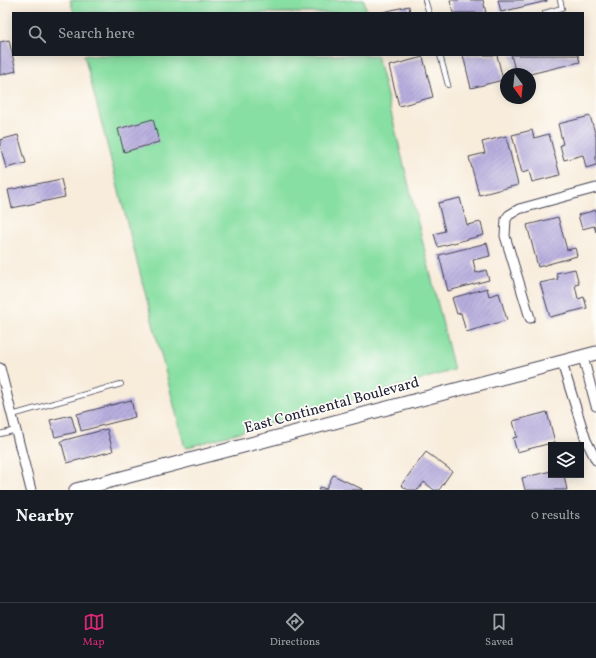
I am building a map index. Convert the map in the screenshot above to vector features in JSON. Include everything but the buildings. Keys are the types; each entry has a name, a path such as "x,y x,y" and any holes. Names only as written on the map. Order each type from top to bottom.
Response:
{"main road":[{"name":"East Continental Boulevard","path":"76,490 590,355"}],"street":[{"path":"530,318 505,236 506,219 509,215 519,209 596,188"},
{"path":"590,355 596,406"},
{"path":"562,362 586,440 596,460"},
{"path":"0,368 31,490"}],"lane":[{"path":"425,0 429,12"},
{"path":"548,12 562,8 560,0"},
{"path":"440,56 448,85"},
{"path":"12,415 121,384"},
{"path":"0,434 16,430"}],"green space":[{"path":"70,0 364,0 367,12 74,12"},
{"path":"84,56 377,56 454,370 185,448"}]}
